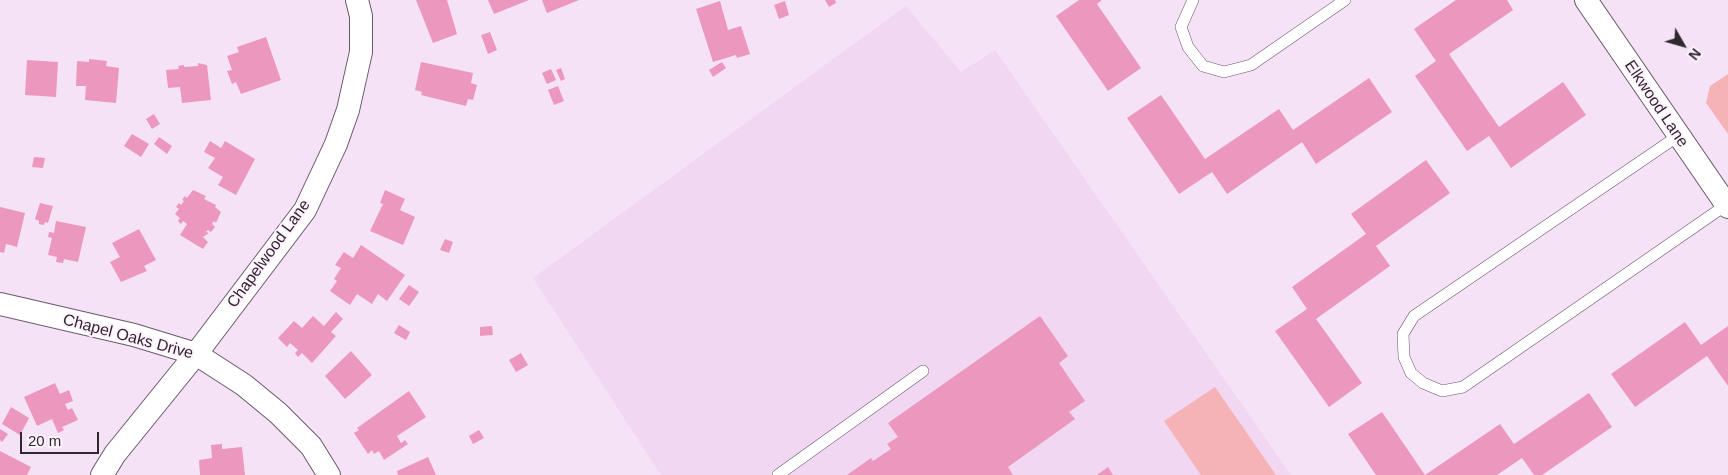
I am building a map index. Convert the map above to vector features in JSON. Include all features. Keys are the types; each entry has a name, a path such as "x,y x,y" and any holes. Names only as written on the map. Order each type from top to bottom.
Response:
{"street":[{"name":"Chapelwood Lane","path":"102,475 115,454 196,354 305,210 336,144 348,110 361,52 361,16 357,0"},
{"name":"Elkwood Lane","path":"1586,0 1727,206"},
{"name":"Chapel Oaks Drive","path":"0,304 134,335 196,354 244,385 278,413 311,446 329,475"}],"lane":[{"path":"1193,0 1181,26 1188,47 1203,66 1224,72 1251,65 1345,0"},
{"path":"1678,136 1414,316 1403,334 1404,357 1411,373 1423,383 1442,390 1463,387 1727,206"},
{"path":"778,475 923,371"}],"shaded area":[{"path":"906,6 961,72 995,50 1291,475 661,475 533,278"},
{"path":"1728,74 1728,134 1706,103 1710,86"},
{"path":"1215,387 1276,475 1201,475 1164,421"}],"building":[{"path":"416,0 447,0 457,34 433,43"},
{"path":"488,0 529,0 494,14"},
{"path":"542,0 579,0 547,13"},
{"path":"825,0 835,0 836,3 829,7"},
{"path":"1079,0 1102,0 1097,4 1141,68 1108,91 1056,16"},
{"path":"1456,0 1507,0 1513,10 1449,54 1499,127 1563,82 1586,115 1511,168 1489,136 1467,151 1415,76 1436,61 1414,29"},
{"path":"720,1 728,30 741,26 750,54 737,58 736,55 713,62 696,9"},
{"path":"785,1 789,15 779,19 774,5"},
{"path":"490,32 497,50 488,54 481,35"},
{"path":"266,37 281,80 241,94 236,82 232,84 227,71 232,70 227,56 239,52 237,47"},
{"path":"89,59 107,61 106,66 119,68 116,103 85,100 86,86 76,86 77,61 89,62"},
{"path":"27,60 58,62 56,97 25,95"},
{"path":"421,62 473,73 471,83 477,85 473,100 468,99 466,106 421,95 422,92 415,90"},
{"path":"722,62 726,68 713,77 709,70"},
{"path":"198,63 207,65 211,100 182,103 180,87 168,88 166,70 179,69 178,66 184,65 184,67 198,66"},
{"path":"561,68 565,79 561,81 556,70"},
{"path":"551,69 556,80 547,84 542,73"},
{"path":"1369,78 1392,112 1316,164 1302,142 1227,194 1212,172 1179,194 1127,118 1161,95 1205,159 1279,109 1293,130"},
{"path":"558,86 564,101 554,105 548,90"},
{"path":"154,114 160,124 152,129 146,119"},
{"path":"132,134 149,144 141,157 124,146"},
{"path":"159,137 172,146 167,154 154,144"},
{"path":"210,141 221,148 225,141 255,159 236,195 218,185 223,177 208,168 215,158 204,152"},
{"path":"34,157 45,158 43,168 32,167"},
{"path":"1426,160 1450,193 1376,246 1390,266 1316,319 1362,383 1329,407 1275,331 1307,309 1292,287 1366,234 1351,214"},
{"path":"193,190 206,196 204,199 216,205 215,207 221,212 216,223 214,221 212,224 215,227 211,232 208,230 206,232 209,233 203,237 208,242 203,249 180,235 187,224 183,221 181,224 178,221 180,218 175,214 179,209 176,207 179,203 181,205 185,196 187,198"},
{"path":"385,190 405,199 400,210 415,217 403,245 370,231 383,204 380,203"},
{"path":"40,203 53,206 48,223 45,222 44,225 39,224 39,221 35,219"},
{"path":"0,207 25,213 17,247 6,244 4,253 0,252"},
{"path":"56,221 86,227 78,262 64,259 63,263 56,262 57,257 48,255 52,238 48,237 49,232 54,233"},
{"path":"139,229 156,260 144,266 147,271 121,282 110,262 120,257 112,243"},
{"path":"445,239 453,242 449,253 440,250"},
{"path":"361,245 405,275 387,301 378,294 372,304 357,294 350,305 330,291 337,281 334,279 341,268 335,265 344,252 353,258"},
{"path":"409,285 419,292 409,306 399,299"},
{"path":"336,312 343,319 331,332 336,336 312,363 302,353 298,357 295,353 298,350 290,343 287,347 278,338 294,321 302,328 313,316 324,326"},
{"path":"1040,316 1068,356 1059,363 1085,401 1069,412 1075,419 1008,467 1013,475 847,475 871,458 873,461 891,449 887,444 898,437 888,423"},
{"path":"1685,322 1701,345 1728,326 1728,386 1707,356 1635,407 1611,374"},
{"path":"399,325 410,332 406,340 394,333"},
{"path":"492,326 493,335 480,336 480,327"},
{"path":"351,351 372,375 345,399 325,376"},
{"path":"521,353 528,365 516,372 509,360"},
{"path":"55,383 60,394 69,390 73,401 65,404 68,410 72,408 78,420 62,427 64,430 58,433 52,419 37,426 24,397"},
{"path":"409,391 426,417 397,436 401,443 405,440 408,444 384,460 379,451 374,454 372,450 368,454 354,433 359,430 357,428"},
{"path":"1589,393 1612,427 1542,475 1534,475 1522,458 1497,475 1425,475 1500,424 1514,444"},
{"path":"11,407 29,418 20,435 2,424"},
{"path":"1382,412 1425,475 1376,475 1348,434"},
{"path":"0,429 8,434 2,442 0,440"},
{"path":"479,430 484,438 473,444 469,436"},
{"path":"222,444 222,449 242,447 245,475 200,475 199,460 212,458 211,445"},
{"path":"0,451 31,467 27,475 0,475"},
{"path":"428,457 436,475 398,475 397,471"},
{"path":"1108,467 1113,475 1097,475"}]}
